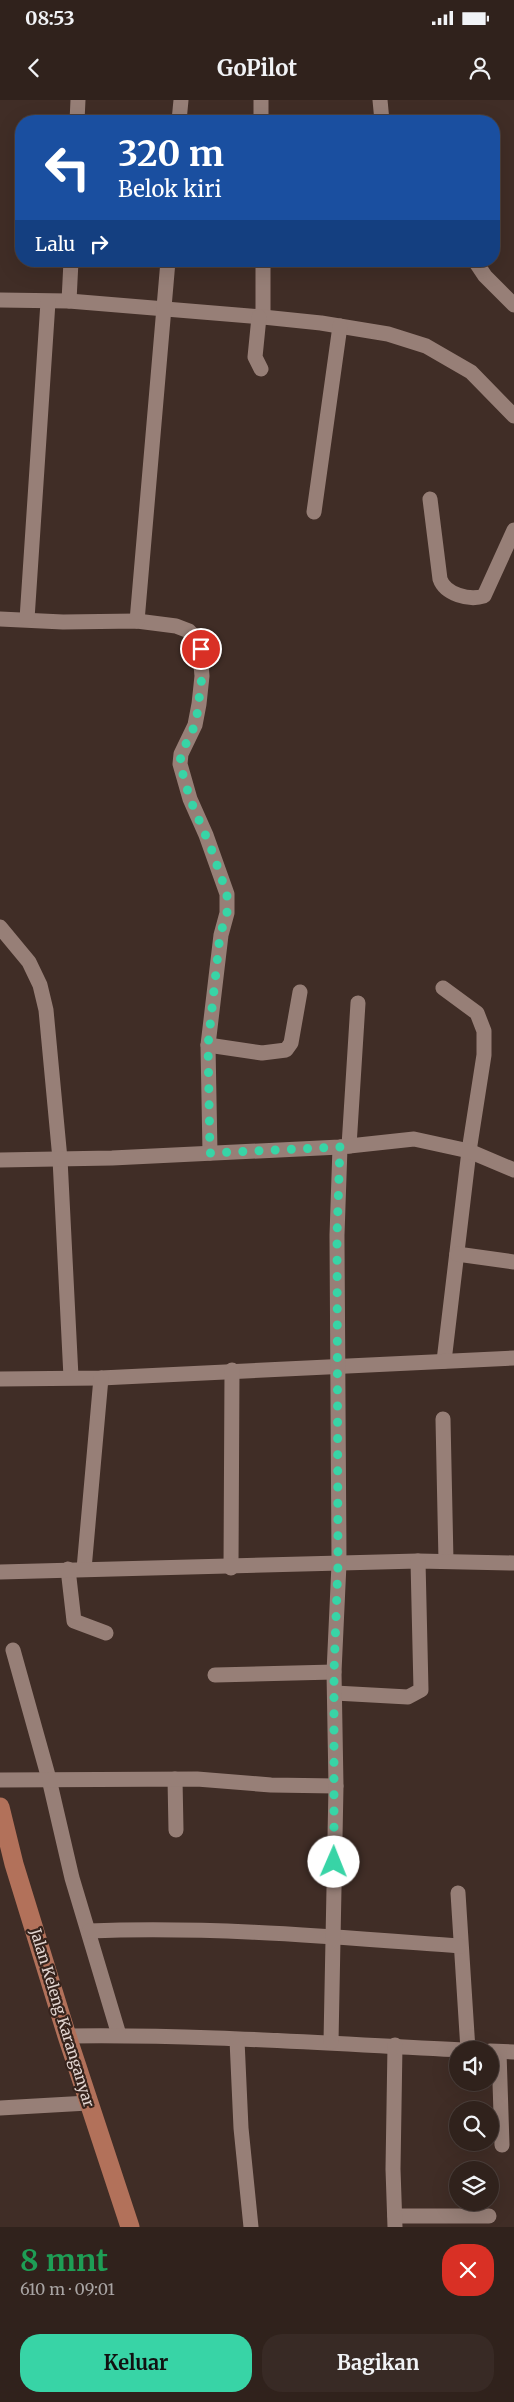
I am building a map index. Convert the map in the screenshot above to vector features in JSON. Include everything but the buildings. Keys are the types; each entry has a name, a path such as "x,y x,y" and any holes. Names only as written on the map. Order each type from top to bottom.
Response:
{"main road":[{"name":"Jalan Keleng Karanganyar","path":"0,1807 14,1864 67,2036 130,2227"}],"street":[{"path":"77,115 78,100"},
{"path":"180,115 181,100"},
{"path":"261,100 261,115"},
{"path":"380,100 381,115"},
{"path":"69,301 70,267"},
{"path":"137,620 168,267"},
{"path":"261,369 255,356 261,317 262,267"},
{"path":"479,267 485,276 514,305"},
{"path":"0,300 69,301 261,317 340,326 388,334 426,346 471,372 514,416"},
{"path":"27,619 48,302"},
{"path":"314,512 340,326"},
{"path":"430,499 440,579 446,590 463,596 484,596 514,530"},
{"path":"0,619 63,622 137,620 176,626 190,631 199,642 202,676 199,704 195,725 181,754 180,764 190,799 212,850 227,894 227,913 220,935 208,1045 210,1153"},
{"path":"0,927 29,962 40,986 46,1010 60,1159 71,1377"},
{"path":"443,988 477,1013 484,1031 484,1055 469,1152 444,1361"},
{"path":"208,1045 262,1053 286,1050 290,1043 300,992"},
{"path":"331,2042 336,1786 334,1672 338,1564 337,1235 358,1003"},
{"path":"0,1160 210,1153 344,1146 414,1139 469,1152 514,1170"},
{"path":"457,1254 514,1262"},
{"path":"0,1379 100,1378 232,1370 338,1367 514,1358"},
{"path":"231,1568 232,1370"},
{"path":"84,1569 100,1378"},
{"path":"443,1419 446,1561"},
{"path":"335,1693 408,1697 421,1690 418,1561"},
{"path":"0,1572 68,1569 231,1568 418,1561 514,1563"},
{"path":"68,1569 74,1621 106,1633"},
{"path":"14,1650 49,1779 72,1878 88,1931 107,2035"},
{"path":"215,1676 334,1672"},
{"path":"0,1780 175,1779 336,1786"},
{"path":"175,1779 176,1830"},
{"path":"458,1893 467,2041"},
{"path":"88,1931 158,1929 257,1931 460,1946"},
{"path":"67,2036 107,2035 331,2042 449,2049"},
{"path":"237,2040 241,2128 251,2227"},
{"path":"395,2045 395,2222 489,2216"},
{"path":"501,2052 502,2144"},
{"path":"0,2108 88,2103"}],"route":[{"path":"201,649 202,676 197,715 195,725 181,754 180,764 181,774 190,799 221,873 227,894 227,913 220,935 208,1045 210,1153 340,1147 337,1235 338,1564 334,1672 336,1786 334,1862"}]}
